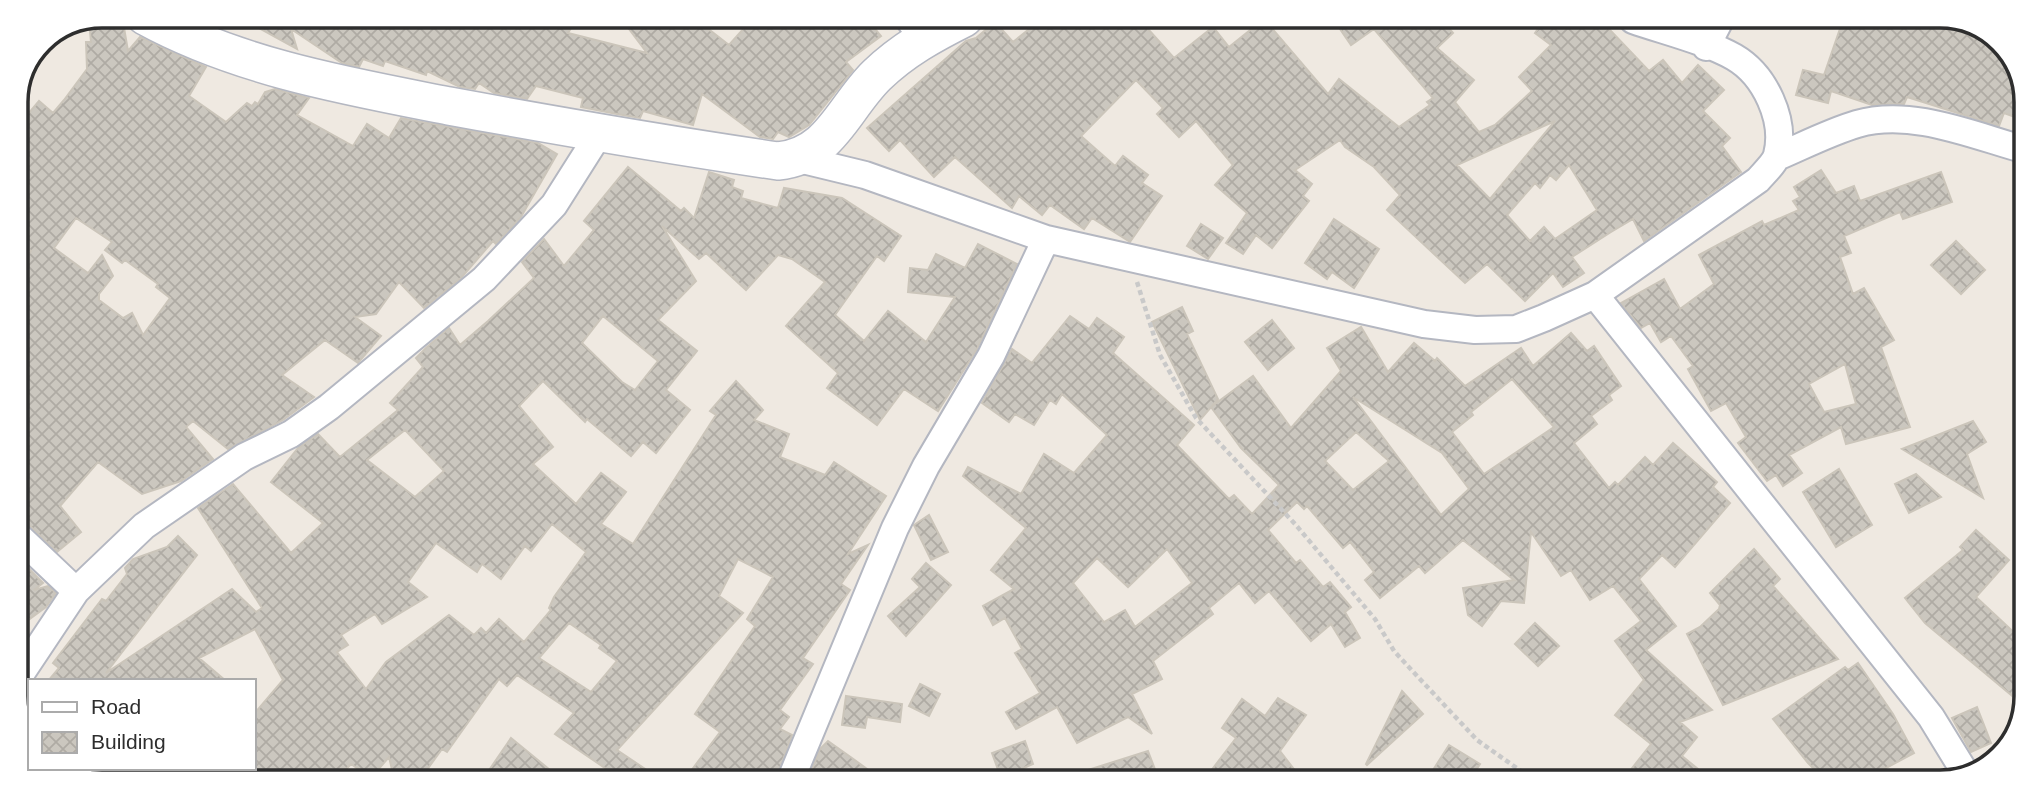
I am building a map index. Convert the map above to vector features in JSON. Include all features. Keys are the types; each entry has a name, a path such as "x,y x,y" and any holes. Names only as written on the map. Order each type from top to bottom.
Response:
{"main road":[{"path":"173,28 247,60 355,88 599,134 778,161 799,159 822,144 875,77 902,52 916,28"}],"street":[{"path":"1655,28 1734,57 1752,72 1766,90 1780,126 1777,157"},
{"path":"1706,47 1716,28"},
{"path":"799,159 865,175 1046,239 1424,324 1475,330 1516,329 1595,295 1758,180 1777,157 1858,123 1919,121 2014,147"},
{"path":"28,663 76,591 144,526 244,457 291,434 329,407 484,279 554,205 599,134"},
{"path":"794,770 895,528 926,466 990,356 1046,239"},
{"path":"1595,295 1931,717 1962,767"},
{"path":"28,545 76,591"}],"path":[{"path":"1130,258 1160,355 1196,418 1295,524 1375,619 1394,651 1478,740 1520,770"}],"building":[{"path":"124,28 128,51 140,37 206,67 189,96 226,122 247,103 252,106 255,102 258,104 265,92 275,89 309,98 297,115 353,146 367,124 389,138 401,118 538,143 557,154 521,217 496,244 493,241 461,278 424,308 399,282 376,314 355,317 381,336 358,363 325,340 282,375 314,397 283,420 228,449 193,421 186,427 213,459 181,481 142,494 98,462 60,506 81,532 57,552 28,524 28,255 31,251 28,249 28,114 39,101 53,113 87,69 86,42 91,42 90,29","holes":["76,218 112,242 105,250 122,263 125,260 158,284 156,287 170,298 143,335 132,313 123,318 99,300 99,294 113,276 102,255 88,273 54,248"]},
{"path":"259,28 571,28 568,33 647,53 628,28 707,28 729,45 744,28 874,28 881,36 846,62 853,70 809,125 789,137 778,132 773,139 760,137 702,94 693,125 643,111 640,118 581,107 583,98 536,86 527,99 494,93 479,83 475,89 460,87 427,71 426,75 385,61 383,66 363,59 359,67 342,63 291,29 297,49"},
{"path":"988,28 1000,28 1013,42 1030,28 1149,28 1174,58 1212,28 1229,47 1253,28 1272,28 1328,94 1339,79 1399,127 1430,105 1427,102 1433,98 1374,29 1351,45 1340,29 1449,28 1453,33 1437,48 1474,80 1455,102 1479,132 1495,125 1532,91 1519,77 1551,45 1535,33 1539,28 1610,28 1649,71 1663,60 1682,83 1698,65 1724,90 1703,111 1730,138 1722,146 1741,172 1644,241 1633,219 1611,232 1572,257 1584,273 1563,287 1553,273 1525,301 1487,264 1465,283 1387,210 1400,195 1374,167 1345,147 1340,140 1295,170 1312,184 1303,196 1309,201 1272,248 1256,235 1243,254 1226,243 1247,213 1215,185 1233,165 1196,121 1179,137 1157,114 1163,108 1136,80 1081,136 1115,166 1123,156 1148,175 1142,183 1162,196 1130,242 1092,218 1084,229 1050,205 1042,215 1019,196 1012,208 955,157 934,177 900,140 889,151 867,128 966,41 976,38","holes":["1555,121 1490,199 1457,165","1569,165 1597,210 1555,239 1544,227 1530,241 1507,215 1535,183 1540,188 1550,175 1556,180"]},
{"path":"1840,28 1940,28 1964,32 1985,43 1999,57 2013,88 2014,117 2004,113 1999,126 1907,97 1904,104 1872,105 1831,91 1828,103 1796,95 1803,70 1824,75"},
{"path":"628,167 681,211 684,208 694,218 709,172 734,180 732,187 743,191 741,198 778,208 784,188 842,198 901,236 884,261 877,256 835,315 864,341 888,311 926,342 955,297 908,292 910,268 928,270 936,254 965,268 978,244 1017,264 977,349 938,411 904,389 877,425 827,388 838,373 786,326 825,282 792,259 778,255 746,290 706,253 699,259 662,226 696,281 658,320 697,351 666,390 690,410 656,453 643,442 631,456 587,419 585,422 543,381 519,406 553,447 533,464 576,504 601,473 626,492 601,524 633,544 716,415 710,411 736,381 763,410 754,420 789,434 780,457 825,475 834,462 886,496 848,554 868,545 841,584 850,590 803,658 813,664 780,710 789,717 780,729 792,735 779,770 692,770 720,732 695,714 755,626 747,619 773,577 738,559 719,596 743,613 617,750 647,770 608,770 555,734 574,713 517,675 507,686 499,679 447,752 442,749 427,770 392,770 389,757 378,770 360,770 351,764 345,770 256,770 256,712 283,680 255,629 199,658 224,679 50,679 59,668 53,663 102,599 106,601 127,574 125,568 133,559 167,547 178,536 197,555 106,673 232,589 256,612 262,608 198,508 233,484 291,553 323,523 271,482 298,448 318,434 340,457 398,410 390,403 423,367 416,358 426,348 449,328 460,345 534,278 522,262 544,239 564,266 594,230 584,221","holes":["603,316 658,361 635,390 622,382 582,343","405,430 444,471 415,497 367,460","552,524 586,552 554,597 549,608 551,610 524,642 499,619 486,633 481,628 474,635 449,615 386,662 366,689 337,652 348,645 341,635 375,614 382,624 427,597 408,582 436,543 477,572 482,564 501,579 525,546 531,551","569,623 601,645 599,648 617,661 591,692 539,658"]},
{"path":"1821,170 1836,193 1854,186 1860,201 1941,172 1952,202 1903,219 1900,212 1844,236 1851,253 1840,257 1853,294 1864,288 1894,340 1881,347 1910,427 1846,444 1841,427 1789,455 1802,473 1783,486 1776,475 1767,481 1738,443 1746,437 1726,403 1711,411 1688,369 1693,366 1671,336 1661,342 1650,323 1641,328 1621,303 1664,279 1680,309 1714,284 1699,255 1762,221 1764,225 1799,210 1793,201 1800,197 1794,187","holes":["1845,364 1856,404 1824,412 1809,384"]},
{"path":"1334,219 1379,249 1354,288 1332,272 1327,279 1305,263"},
{"path":"1201,224 1223,238 1208,259 1187,246"},
{"path":"1956,241 1985,270 1961,294 1931,265"},
{"path":"1182,307 1193,331 1187,334 1218,399 1200,420 1152,322"},
{"path":"1070,316 1089,329 1097,318 1124,337 1113,353 1194,425 1177,445 1229,499 1234,495 1252,514 1279,485 1241,448 1211,407 1253,376 1291,428 1341,371 1327,348 1361,327 1388,372 1414,343 1435,361 1437,358 1465,386 1521,348 1533,366 1571,333 1587,351 1594,346 1621,386 1609,395 1612,400 1591,416 1597,424 1574,443 1609,488 1615,482 1618,485 1645,457 1653,465 1673,443 1717,482 1713,487 1730,503 1675,567 1662,555 1639,579 1676,626 1646,650 1712,710 1680,722 1697,737 1682,756 1699,770 1631,770 1651,744 1615,715 1644,680 1615,641 1641,621 1613,586 1590,600 1571,570 1561,576 1531,532 1524,603 1501,601 1482,626 1468,615 1463,588 1514,580 1463,540 1425,573 1419,566 1380,598 1365,580 1374,572 1350,542 1343,548 1307,506 1304,509 1297,502 1268,530 1296,563 1300,560 1323,587 1330,582 1351,607 1345,612 1360,638 1345,647 1331,624 1311,641 1269,591 1255,603 1239,583 1209,608 1213,614 1153,661 1162,679 1132,694 1152,734 1128,717 1077,743 1057,707 1016,729 1006,712 1040,693 1015,653 1022,649 1005,618 993,625 983,606 1014,589 991,570 1026,528 963,476 968,467 1021,494 1044,454 1074,473 1107,435 1062,394 1056,404 1050,400 1034,425 1015,414 1009,422 982,403 1012,349 1032,363","holes":["1512,379 1554,427 1484,474 1452,432 1473,415 1471,412","1353,397 1442,453 1469,489 1441,515","1356,432 1389,461 1353,490 1325,461","1167,549 1192,583 1135,627 1125,610 1104,622 1073,583 1097,558 1128,587"]},
{"path":"1272,320 1294,348 1268,370 1245,342"},
{"path":"1973,421 1986,442 1967,454 1983,498 1902,449"},
{"path":"1839,469 1872,525 1836,547 1803,492"},
{"path":"1916,474 1941,497 1909,513 1895,484"},
{"path":"929,515 948,552 931,560 914,525"},
{"path":"1976,530 2009,560 1976,597 2014,633 2014,697 1925,623 1905,598 1963,550 1960,547"},
{"path":"1754,549 1780,579 1773,586 1838,659 1723,705 1687,634 1700,627 1719,609 1720,605 1710,593"},
{"path":"926,563 951,585 906,636 888,616 920,587 912,579"},
{"path":"28,568 43,583 34,590 48,586 56,593 46,607 28,620"},
{"path":"1535,623 1559,646 1538,666 1515,644"},
{"path":"1858,663 1893,714 1914,753 1882,770 1815,770 1773,719 1845,667 1848,670"},
{"path":"920,684 940,694 929,716 909,706"},
{"path":"1402,691 1423,714 1367,765 1366,764"},
{"path":"846,696 902,704 900,722 867,717 865,728 842,725"},
{"path":"1278,698 1306,715 1280,751 1295,770 1212,770 1236,738 1222,728 1242,699 1265,716"},
{"path":"1977,707 1991,743 1971,752 1952,718"},
{"path":"511,738 550,770 489,770"},
{"path":"828,741 868,770 812,770 820,749"},
{"path":"1025,741 1033,764 1019,770 998,770 992,753"},
{"path":"1449,745 1480,764 1476,770 1433,770"},
{"path":"1148,751 1155,770 1088,770"}]}
